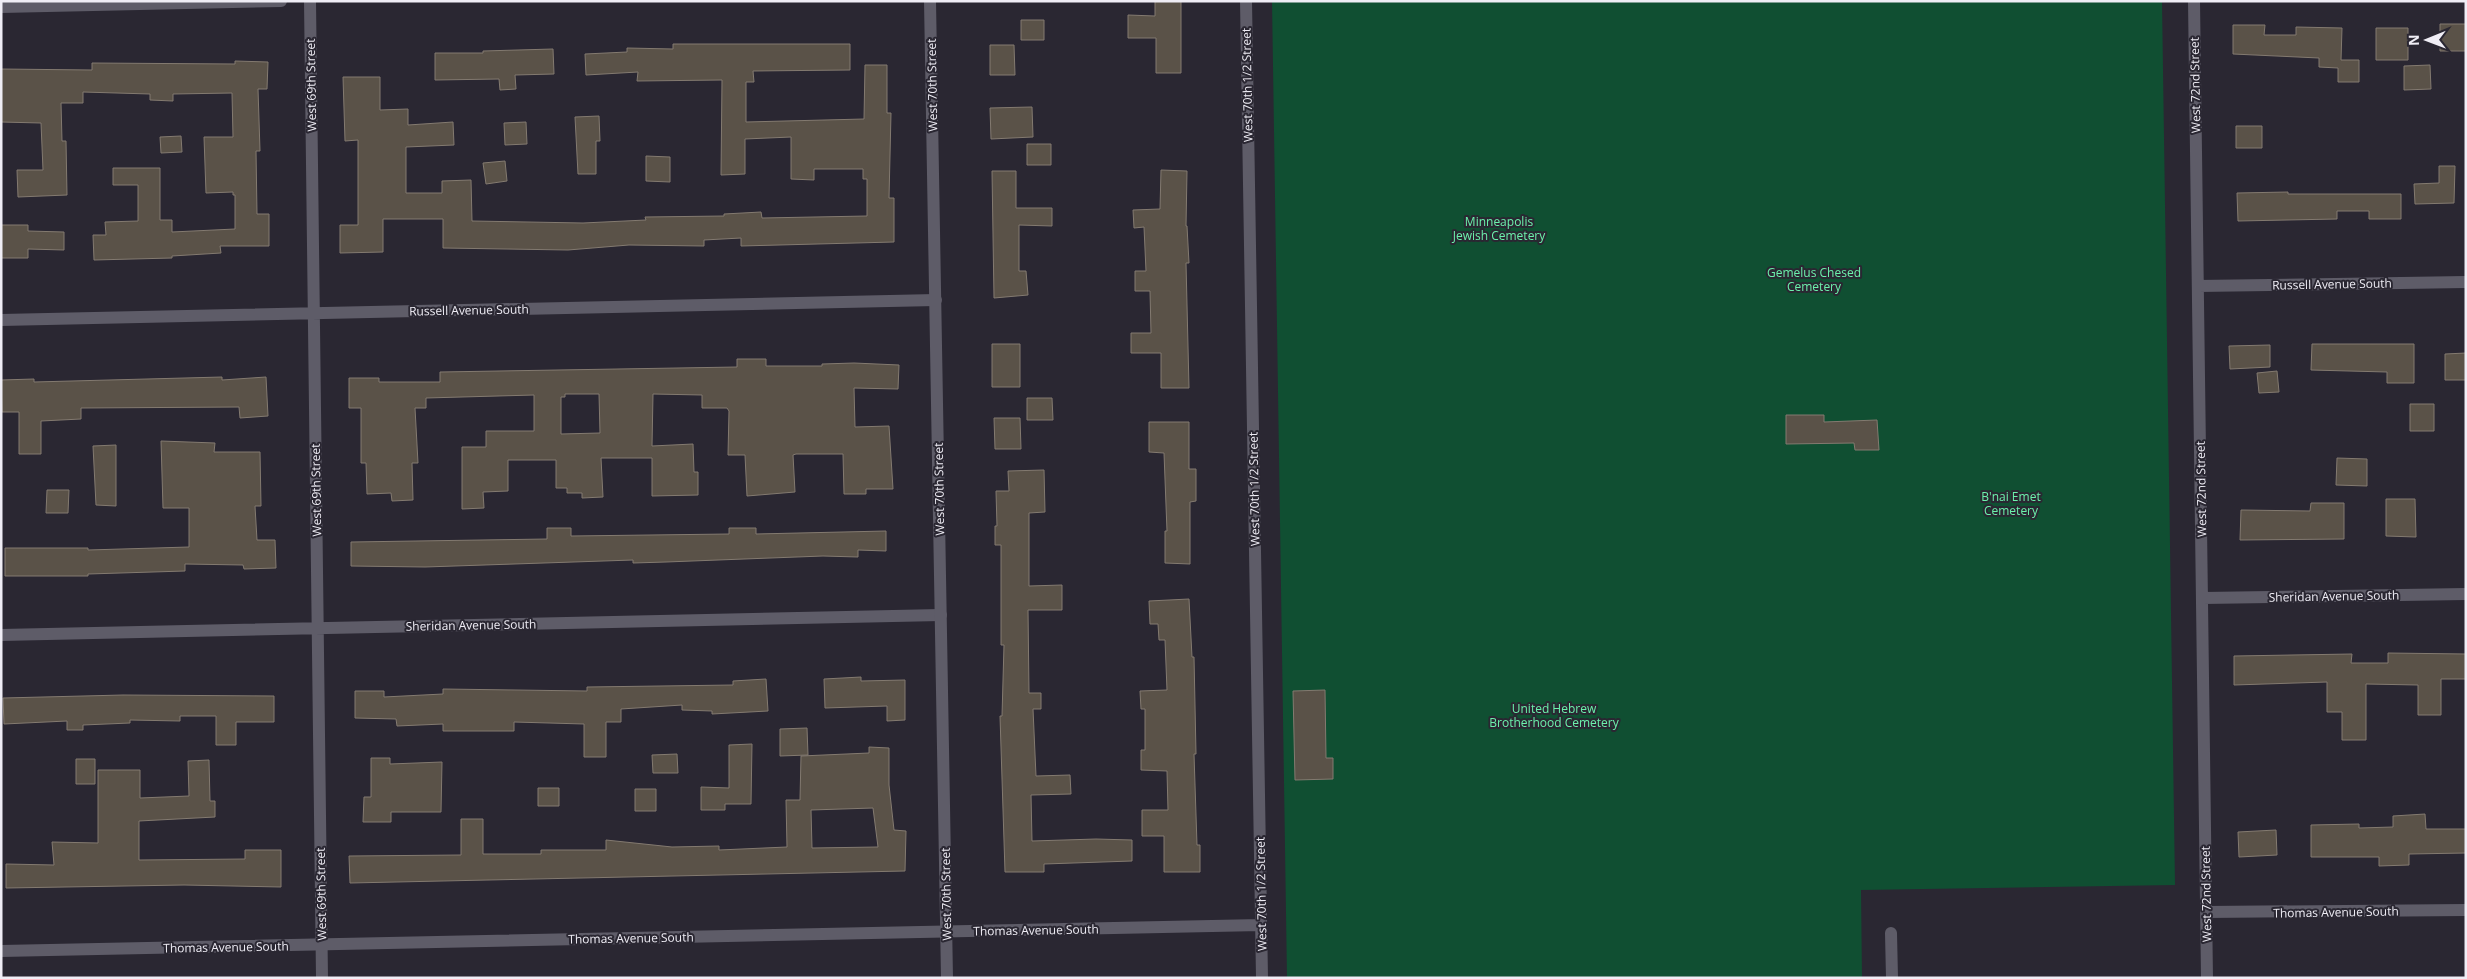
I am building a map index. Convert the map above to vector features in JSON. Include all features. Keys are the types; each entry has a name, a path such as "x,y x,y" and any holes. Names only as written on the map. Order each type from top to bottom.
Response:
{"street":[{"path":"1,7 281,1"},
{"name":"West 69th Street","path":"310,1 322,978"},
{"name":"West 70th Street","path":"930,1 947,978"},
{"name":"West 70th 1/2 Street","path":"1246,1 1262,978"},
{"name":"West 72nd Street","path":"2194,1 2207,978"},
{"name":"Russell Avenue South","path":"2198,286 2466,282"},
{"name":"Russell Avenue South","path":"1,320 936,300"},
{"name":"Sheridan Avenue South","path":"2203,598 2466,594"},
{"name":"Sheridan Avenue South","path":"1,635 941,615"},
{"name":"Thomas Avenue South","path":"2206,912 2466,910"},
{"name":"Thomas Avenue South","path":"1,951 1261,926"},
{"path":"1891,933 1892,978"}],"green space":[{"path":"1272,1 2162,1 2175,885 1861,890 1862,978 1287,978"}],"building":[{"path":"1155,1 1181,1 1181,73 1156,73 1156,38 1128,38 1128,15 1155,16"},
{"path":"1021,20 1044,20 1044,40 1021,40"},
{"path":"2440,24 2466,24 2466,51 2440,51"},
{"path":"2233,25 2265,25 2264,35 2296,35 2296,27 2342,28 2341,60 2359,60 2359,82 2338,82 2338,68 2319,67 2319,58 2233,54"},
{"path":"2376,28 2408,28 2408,60 2376,60"},
{"path":"673,44 850,44 850,70 753,71 754,82 746,82 746,122 864,119 865,65 887,65 887,113 891,113 889,198 894,198 894,242 741,246 741,238 704,240 704,246 629,245 568,250 443,248 443,219 383,219 383,252 340,253 340,225 358,225 358,140 345,141 343,77 380,77 380,110 408,109 408,125 453,122 454,145 406,147 406,193 442,193 442,181 471,180 472,221 583,223 646,220 645,217 724,216 724,214 761,212 762,218 867,216 867,179 863,179 863,169 814,169 814,180 791,179 791,137 745,139 745,174 721,175 722,80 637,81 638,72 586,75 585,54 627,52 627,48 673,49"},
{"path":"990,45 1014,45 1015,75 990,75"},
{"path":"553,49 554,74 515,75 516,89 500,90 499,79 435,80 435,53 483,53 483,51"},
{"path":"235,61 268,62 267,89 258,89 260,151 256,151 257,214 269,214 269,246 220,246 221,253 172,256 172,258 94,260 93,235 106,235 105,222 138,221 138,185 113,185 113,168 160,168 160,220 172,220 172,232 235,229 235,195 233,195 233,192 206,193 204,137 233,137 232,93 173,94 173,101 150,100 150,94 83,92 83,103 61,103 62,141 66,141 67,195 18,197 17,170 43,170 41,123 1,122 1,69 92,70 92,63 235,64"},
{"path":"2430,65 2431,89 2404,90 2404,66"},
{"path":"1032,107 1033,137 991,139 990,108"},
{"path":"599,116 600,141 596,141 596,174 578,174 575,117"},
{"path":"526,122 527,144 505,145 504,123"},
{"path":"2236,126 2262,126 2262,148 2236,148"},
{"path":"181,136 182,152 161,153 160,137"},
{"path":"1027,144 1051,144 1051,165 1027,165"},
{"path":"646,156 670,157 670,182 646,181"},
{"path":"505,161 507,181 486,184 483,163"},
{"path":"2439,166 2455,166 2454,203 2415,204 2414,184 2439,183"},
{"path":"1161,170 1187,171 1186,226 1189,263 1186,263 1189,388 1161,388 1161,353 1131,353 1131,333 1151,333 1150,291 1135,291 1135,271 1146,271 1144,227 1134,228 1133,210 1160,209"},
{"path":"992,171 1016,171 1016,208 1052,208 1052,226 1019,225 1019,271 1026,271 1028,295 994,298"},
{"path":"2288,192 2288,194 2401,194 2401,219 2369,219 2369,211 2337,211 2337,219 2238,221 2237,193"},
{"path":"1,225 28,225 28,231 64,232 64,250 28,249 28,258 1,258"},
{"path":"992,344 1020,344 1020,387 992,387"},
{"path":"2312,344 2414,344 2414,383 2387,383 2387,372 2311,370"},
{"path":"2270,345 2270,367 2230,369 2229,346"},
{"path":"2466,353 2466,380 2445,380 2445,354"},
{"path":"737,359 766,359 766,366 822,366 822,364 854,363 899,365 898,389 854,388 855,427 889,426 893,489 866,489 866,494 844,494 843,454 796,454 793,455 795,492 747,496 745,455 728,455 729,411 727,408 702,408 702,395 653,394 652,446 693,444 694,472 698,472 698,495 652,496 652,458 601,458 603,497 582,498 582,493 567,493 567,488 556,488 556,460 508,460 508,491 483,492 484,508 462,509 462,447 486,447 486,431 534,431 534,395 426,398 426,408 415,408 418,463 412,463 413,500 392,501 391,493 367,494 366,463 361,463 361,408 349,408 349,378 379,378 379,382 440,382 440,372 737,367","holes":["565,394 599,394 600,433 561,434 561,397 565,397"]},
{"path":"2277,371 2279,392 2259,393 2257,373"},
{"path":"222,377 222,380 266,377 268,416 240,418 239,407 81,408 81,419 41,421 41,454 19,454 19,412 2,412 1,380 34,379 34,382"},
{"path":"1027,398 1052,398 1053,420 1027,420"},
{"path":"2410,404 2434,404 2434,431 2410,431"},
{"path":"1786,415 1824,415 1824,422 1877,420 1879,450 1855,450 1854,443 1786,444"},
{"path":"994,418 1020,418 1021,449 995,449"},
{"path":"1149,422 1189,422 1189,469 1196,469 1196,501 1190,502 1190,564 1165,563 1165,531 1167,531 1164,453 1149,452"},
{"path":"161,441 215,443 214,452 260,452 261,506 255,506 257,540 275,540 276,568 244,569 243,565 185,564 185,571 88,574 88,576 5,576 5,548 88,548 88,550 189,547 189,508 163,508"},
{"path":"116,445 116,506 96,505 93,446"},
{"path":"2337,458 2367,459 2367,486 2336,485"},
{"path":"1044,470 1045,512 1029,513 1029,586 1062,585 1062,610 1028,610 1029,693 1041,693 1041,709 1033,709 1036,776 1070,775 1071,794 1031,795 1032,841 1132,840 1132,861 1044,864 1044,872 1005,872 1000,716 1002,716 1004,645 1001,645 1001,545 995,545 995,526 997,526 996,491 1009,491 1008,471"},
{"path":"47,490 69,490 68,513 46,513"},
{"path":"2386,499 2415,499 2416,537 2386,536"},
{"path":"2311,503 2344,503 2344,539 2240,540 2241,510 2310,511"},
{"path":"547,528 571,528 571,536 729,534 729,528 756,528 756,534 886,531 886,551 858,550 858,557 823,556 633,563 633,560 425,567 351,566 351,542 547,539"},
{"path":"1189,599 1192,657 1194,657 1196,754 1194,754 1197,845 1200,845 1200,872 1164,872 1164,836 1142,836 1142,810 1168,810 1167,771 1141,770 1141,750 1145,750 1145,709 1141,709 1140,691 1167,690 1165,640 1159,640 1158,624 1150,624 1149,601"},
{"path":"2388,653 2466,654 2466,679 2441,679 2441,715 2418,715 2418,685 2366,684 2366,740 2342,740 2342,712 2327,712 2327,682 2234,685 2234,656 2352,654 2351,663 2388,663"},
{"path":"861,677 861,681 905,680 905,720 887,721 887,706 825,708 824,679"},
{"path":"766,679 768,711 712,714 712,711 682,710 682,705 621,709 621,722 606,722 606,757 584,757 584,724 514,722 514,731 443,731 443,724 397,726 396,719 355,718 355,691 384,691 384,697 443,694 443,689 587,691 587,687 733,685 733,681"},
{"path":"1325,690 1326,758 1333,758 1333,779 1295,780 1293,691"},
{"path":"123,695 274,696 274,722 236,722 236,745 216,745 216,716 180,716 180,721 130,720 130,723 83,725 83,730 67,730 67,721 4,724 3,698"},
{"path":"807,728 808,755 780,756 780,729"},
{"path":"752,744 751,804 725,804 725,810 701,810 701,787 729,788 729,745"},
{"path":"869,747 889,748 889,785 894,830 906,831 905,871 350,883 349,856 461,855 461,819 483,819 483,854 541,854 541,850 606,850 606,840 672,847 719,846 719,850 787,847 786,800 800,800 801,756 869,753","holes":["873,808 878,847 812,848 811,810"]},
{"path":"677,754 678,773 653,773 652,755"},
{"path":"371,758 390,758 390,764 442,762 441,812 391,812 391,822 363,822 364,797 371,797"},
{"path":"76,759 95,759 95,784 76,784"},
{"path":"209,760 210,801 215,801 215,817 139,821 139,860 245,859 245,850 281,850 281,887 184,885 6,888 6,864 54,865 52,842 98,843 98,770 140,770 140,798 189,796 188,761"},
{"path":"538,788 559,788 559,806 538,806"},
{"path":"635,789 656,789 656,811 635,811"},
{"path":"2425,814 2426,829 2466,829 2466,853 2409,854 2409,865 2379,866 2379,857 2311,857 2311,825 2359,824 2359,828 2393,827 2393,816"},
{"path":"2276,830 2277,855 2239,857 2238,832"}],"park label":[{"name":"Minneapolis Jewish Cemetery","path":"1499,228"},
{"name":"Gemelus Chesed Cemetery","path":"1814,279"},
{"name":"B'nai Emet Cemetery","path":"2011,503"},
{"name":"United Hebrew Brotherhood Cemetery","path":"1554,715"}]}
